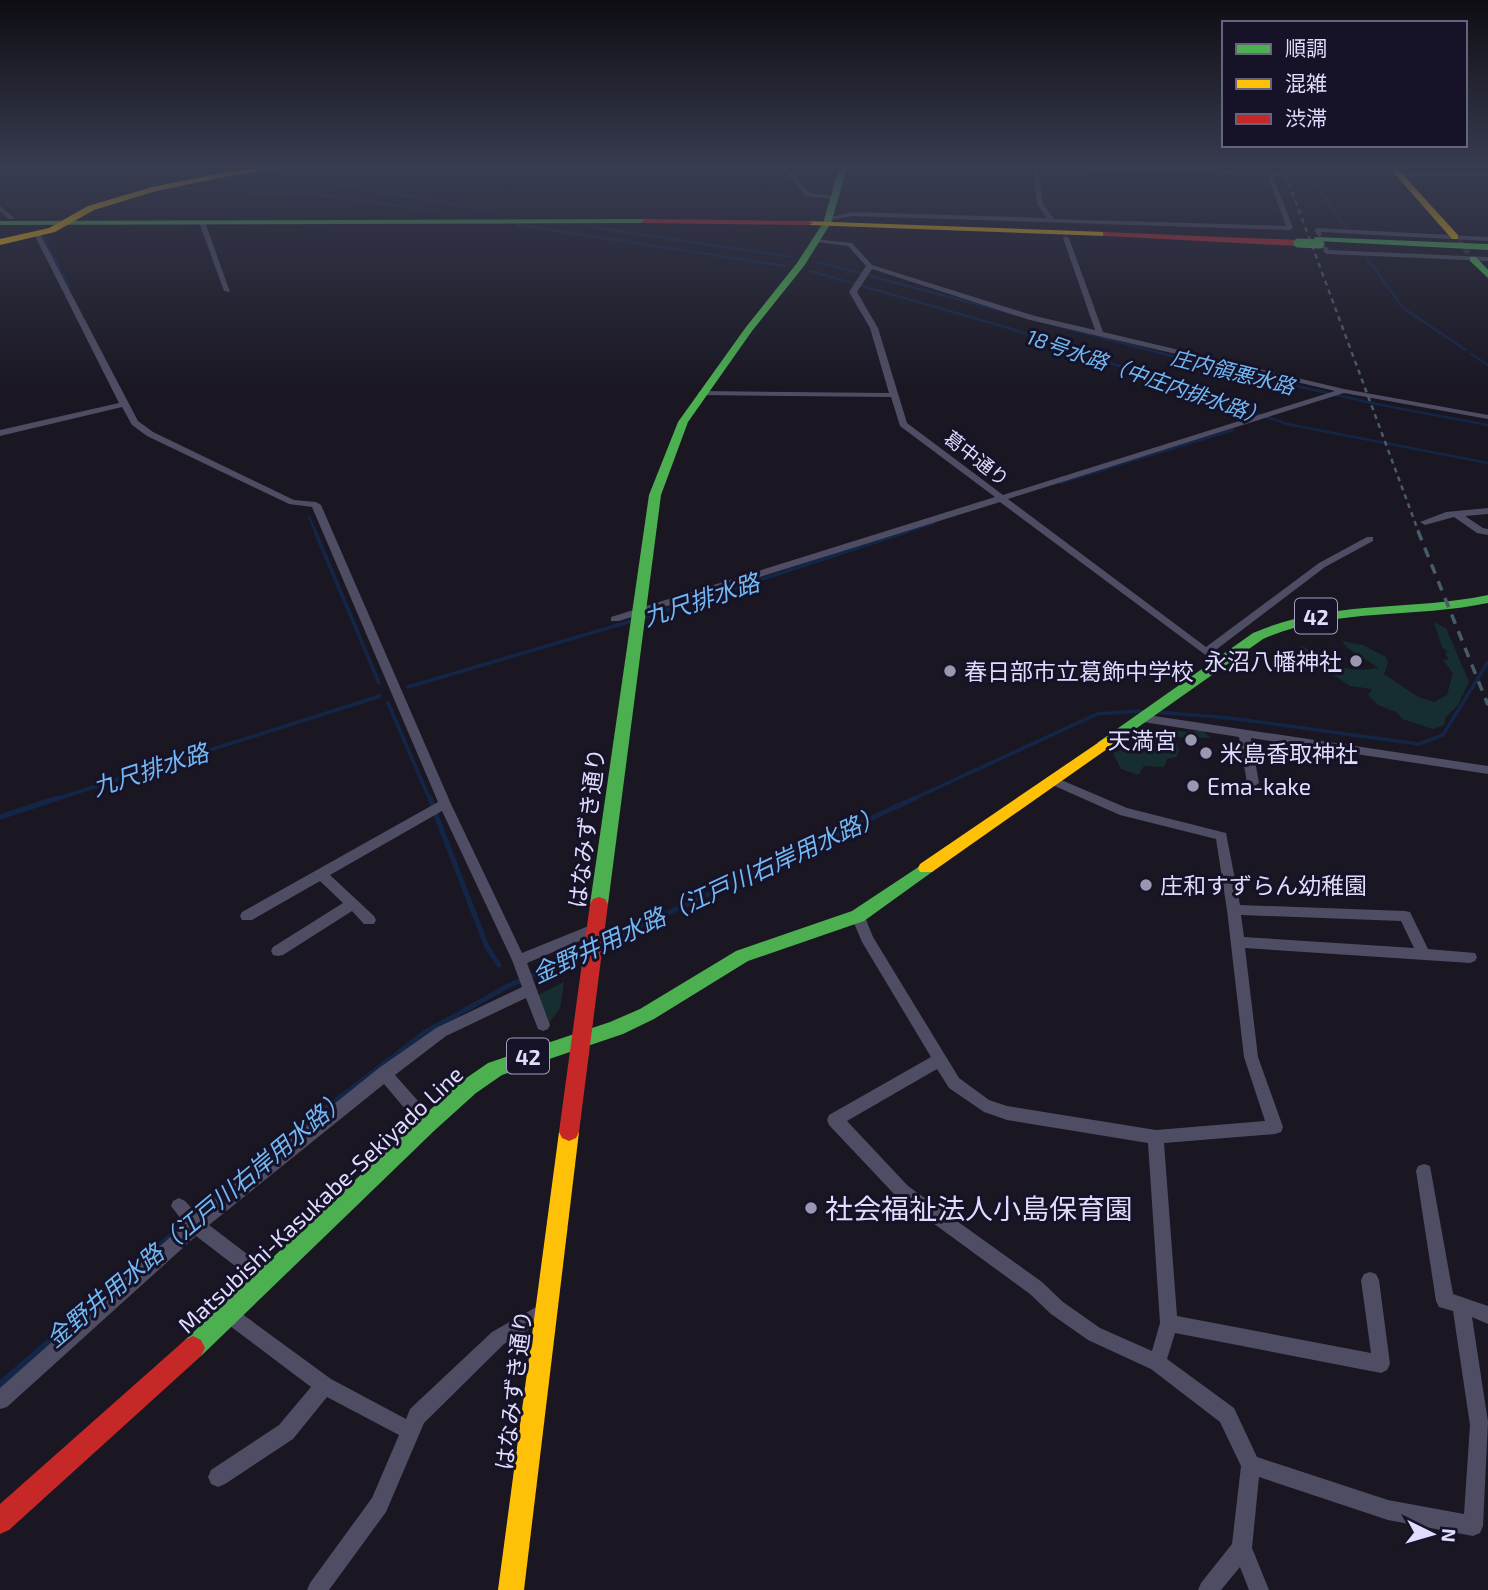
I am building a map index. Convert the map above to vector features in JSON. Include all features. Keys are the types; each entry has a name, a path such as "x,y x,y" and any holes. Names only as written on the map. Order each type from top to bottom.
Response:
{"main road":[{"path":"1278,239 1481,254 1488,275"},
{"name":"はなみずき通り","path":"511,1590 649,520 676,434 702,393 817,240"},
{"name":"Matsubishi-Kasukabe-Sekiyado Line","path":"0,1521 151,1388 428,1124 469,1087 495,1069 647,1014 742,957 858,916 1141,718 1212,657 1302,619 1344,612 1446,607 1488,599"}],"street":[{"path":"40,239 135,423 150,434 292,502 316,505 445,804 519,960 543,1025"},
{"path":"208,239 228,291"},
{"path":"1066,239 1099,332"},
{"path":"817,240 850,244 870,266 1033,318 1341,392 1488,417"},
{"name":"葛中通り","path":"870,266 855,284 853,292 874,328 903,424 1212,657"},
{"path":"615,619 637,617 1000,498 1341,392"},
{"path":"702,393 894,395"},
{"path":"0,433 124,404"},
{"path":"1425,522 1488,511"},
{"path":"1457,515 1480,531 1488,532"},
{"path":"1212,657 1322,565 1370,540"},
{"path":"1141,718 1488,769"},
{"path":"1244,733 1253,783"},
{"path":"858,916 867,938 954,1083 984,1105 1007,1113 1156,1137 1275,1127 1251,1057 1234,910 1222,836 1124,812 1052,780"},
{"path":"247,916 445,804"},
{"path":"802,843 811,856"},
{"path":"321,874 369,920"},
{"path":"278,951 353,904"},
{"path":"1234,910 1405,916 1424,954"},
{"path":"519,960 596,928"},
{"path":"1238,942 1470,957"},
{"path":"0,1400 189,1217 441,1032 528,984"},
{"path":"939,1060 835,1120 902,1191 1094,1334 1157,1363 1227,1415 1251,1465 1242,1548 1259,1590"},
{"path":"384,1073 428,1124"},
{"path":"1156,1137 1169,1323 1157,1363"},
{"path":"1424,1171 1445,1301 1461,1304 1488,1315"},
{"path":"189,1217 266,1279"},
{"path":"1169,1323 1381,1364 1370,1280"},
{"path":"1251,1465 1388,1510 1473,1527 1479,1425 1461,1304"},
{"path":"317,1590 379,1505 417,1416 498,1338 545,1311"},
{"path":"229,1314 324,1386 411,1431"},
{"path":"218,1477 286,1432 324,1386"},
{"path":"1208,1590 1242,1548"}],"green space":[{"path":"1434,622 1446,628 1469,682 1458,705 1445,718 1444,725 1433,729 1402,719 1398,713 1378,705 1368,695 1372,689 1350,686 1299,652 1301,645 1337,666 1355,669 1378,668 1349,649 1342,641 1363,645 1386,657 1388,663 1384,674 1418,697 1434,702 1447,695 1453,673 1443,660 1449,659 1445,654 1448,652 1442,647"},
{"path":"1161,728 1187,732 1202,730 1211,738 1175,737 1179,751 1176,757 1167,759 1164,767 1144,766 1138,775 1121,769 1113,753 1148,740"},
{"path":"564,982 560,1008 549,1023 538,995"}],"waterway":[{"path":"44,239 70,288"},
{"name":"18号水路（中庄内排水路）","path":"610,239 785,266"},
{"name":"庄内領悪水路","path":"673,239 792,257"},
{"path":"1367,258 1403,308 1466,350"},
{"name":"庄内領悪水路","path":"818,262 1209,366 1376,404 1488,425"},
{"path":"1484,265 1488,269"},
{"name":"18号水路（中庄内排水路）","path":"810,271 1012,329 1287,424 1488,463"},
{"path":"1471,354 1488,365"},
{"name":"九尺排水路","path":"1060,483 1233,430"},
{"path":"309,517 316,533"},
{"name":"九尺排水路","path":"903,533 934,523"},
{"path":"315,531 379,683"},
{"name":"九尺排水路","path":"643,618 909,531"},
{"name":"九尺排水路","path":"408,687 635,620"},
{"name":"金野井用水路（江戸川右岸用水路）","path":"1156,712 1230,718 1419,744 1443,735 1488,662"},
{"name":"九尺排水路","path":"53,800 380,696"},
{"path":"388,703 430,800"},
{"name":"金野井用水路（江戸川右岸用水路）","path":"911,800 1097,714 1141,711"},
{"name":"九尺排水路","path":"0,817 58,798"},
{"path":"430,798 433,806"},
{"name":"金野井用水路（江戸川右岸用水路）","path":"599,945 915,798"},
{"path":"436,815 487,947 499,965"},
{"name":"金野井用水路（江戸川右岸用水路）","path":"278,1145 424,1033 508,986 585,952"},
{"name":"金野井用水路（江戸川右岸用水路）","path":"194,1216 280,1143"},
{"name":"金野井用水路（江戸川右岸用水路）","path":"0,1384 187,1222"}],"tunnel":[{"path":"1459,241 1470,255"}],"railway":[{"path":"1310,239 1419,533"},
{"path":"1418,531 1488,705"}],"traffic: fast":[{"path":"599,904 655,495 683,422 817,239"},
{"path":"1322,239 1488,247"},
{"path":"1298,243 1320,244"},
{"path":"1473,259 1488,275"},
{"path":"1105,743 1258,636 1279,628 1336,613 1467,604 1488,599"},
{"path":"193,1348 428,1124 469,1087 495,1069 616,1028 647,1014 742,956 858,916 926,868"}],"traffic: slow":[{"path":"0,242 12,239"},
{"path":"926,868 1105,743"},
{"path":"511,1590 569,1132"}],"traffic: jam":[{"path":"1217,239 1298,243"},
{"path":"569,1132 599,904"},
{"path":"0,1521 193,1348"}],"place":[{"name":"永沼八幡神社","path":"1356,661"},
{"name":"春日部市立葛飾中学校","path":"950,671"},
{"name":"天満宮","path":"1191,740"},
{"name":"米島香取神社","path":"1206,753"},
{"name":"Ema-kake","path":"1193,786"},
{"name":"庄和すずらん幼稚園","path":"1146,885"},
{"name":"社会福祉法人小島保育園","path":"811,1208"}]}
